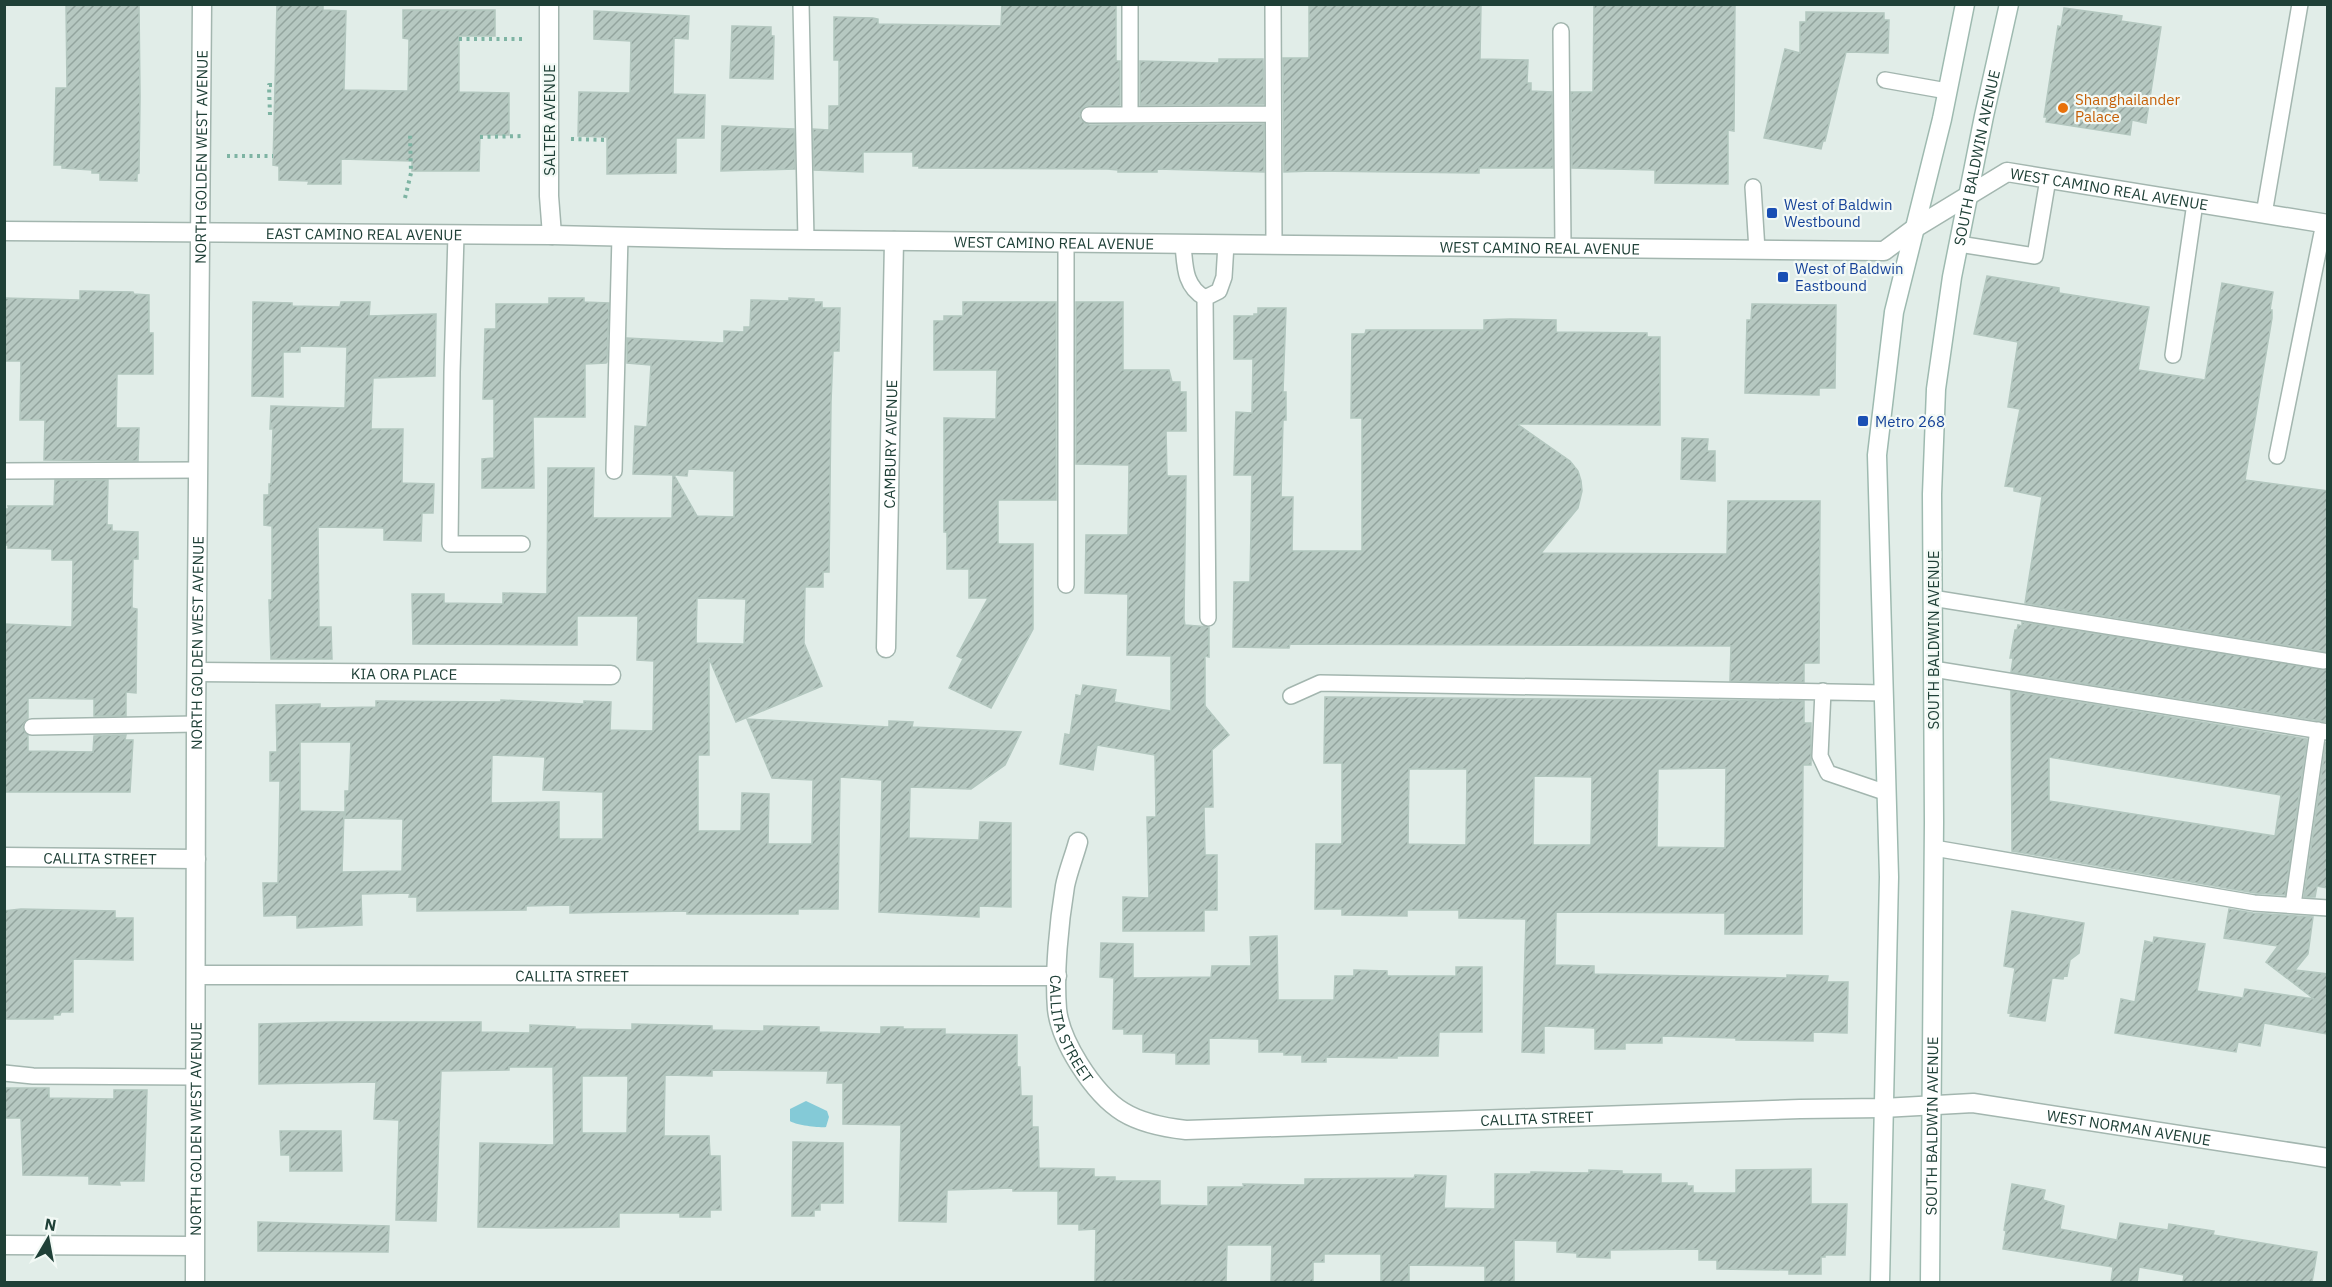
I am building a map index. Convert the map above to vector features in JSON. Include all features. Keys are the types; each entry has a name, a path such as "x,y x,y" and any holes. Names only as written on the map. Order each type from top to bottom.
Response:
{"street":[{"name":"NORTH GOLDEN WEST AVENUE","path":"195,1282 196,724 202,4"},
{"name":"SALTER AVENUE","path":"549,4 549,196 552,235"},
{"path":"1880,1282 1889,877 1877,455 1894,312 1916,228 1965,4"},
{"name":"SOUTH BALDWIN AVENUE","path":"1930,1282 1934,848 1932,494 1936,389 1959,244 1981,129 2010,4"},
{"name":"WEST CAMINO REAL AVENUE","path":"724,239 1884,251 1916,228 2007,172 2326,224"},
{"name":"EAST CAMINO REAL AVENUE","path":"4,231 552,235 724,239"},
{"name":"CAMBURY AVENUE","path":"886,648 894,241"},
{"name":"KIA ORA PLACE","path":"197,672 611,675"},
{"path":"1058,976 1065,884 1078,842"},
{"name":"CALLITA STREET","path":"4,857 196,859"},
{"name":"CALLITA STREET","path":"196,975 1058,976 1057,1010 1063,1031 1073,1054 1095,1088 1113,1107 1140,1121 1167,1128 1198,1130 1931,1105"},
{"name":"WEST NORMAN AVENUE","path":"1931,1105 1973,1102 2328,1158"},
{"path":"4,1245 194,1246"}],"lane":[{"path":"801,4 806,240"},
{"path":"1130,4 1130,115"},
{"path":"1273,4 1274,245"},
{"path":"2264,214 2301,4"},
{"path":"1561,31 1563,248"},
{"path":"1885,80 1947,91"},
{"path":"1089,115 1273,114"},
{"path":"1959,244 2035,256 2048,179"},
{"path":"1753,187 1757,250"},
{"path":"2173,355 2195,203"},
{"path":"2277,456 2326,224"},
{"path":"456,235 450,544 522,544"},
{"path":"614,471 620,236"},
{"path":"1066,243 1066,585"},
{"path":"1183,244 1186,272 1193,291 1204,298"},
{"path":"1204,298 1219,291 1224,277 1226,244"},
{"path":"1204,298 1208,618"},
{"path":"4,471 199,470"},
{"path":"1932,598 2324,661"},
{"path":"1933,669 2323,731 2293,905"},
{"path":"1291,696 1320,683 1884,693"},
{"path":"1823,691 1820,756 1828,773 1887,793"},
{"path":"32,727 196,724"},
{"path":"1934,848 2254,903 2328,908"},
{"path":"4,1073 33,1076 195,1077"}],"path":[{"path":"459,39 524,39"},
{"path":"270,115 269,86 276,85"},
{"path":"405,198 411,173 410,135"},
{"path":"480,137 523,136"},
{"path":"568,139 607,140"},
{"path":"227,156 273,156"}],"water":[{"path":"806,1101 827,1111 829,1117 826,1127 808,1126 790,1121 790,1109"}],"building":[{"path":"66,4 139,4 140,96 137,181 100,180 100,173 92,173 92,170 62,168 62,165 54,165 56,88 67,88"},
{"path":"277,4 323,4 323,10 346,11 344,90 408,91 409,39 403,38 403,10 495,10 495,36 459,36 459,92 509,93 509,135 480,135 479,171 412,171 412,161 341,159 341,184 308,184 309,181 279,180 279,166 273,165"},
{"path":"1002,4 1116,4 1116,61 1120,61 1120,105 1085,106 1079,114 1081,120 1089,125 1264,124 1264,172 919,168 919,166 913,166 913,152 863,152 863,172 814,170 813,129 829,130 829,106 839,106 839,60 834,60 834,17 873,18 878,19 878,24 1001,26"},
{"path":"1309,4 1481,4 1480,59 1528,60 1527,83 1531,83 1531,91 1552,92 1553,168 1479,168 1479,173 1284,172 1283,58 1309,58"},
{"path":"1594,4 1735,4 1734,131 1728,130 1728,184 1655,183 1655,170 1572,168 1571,92 1593,92"},
{"path":"2064,8 2122,16 2121,21 2161,27 2146,123 2132,120 2130,135 2046,122 2047,117 2044,117 2058,26 2061,27"},
{"path":"594,11 689,16 688,39 674,38 673,94 705,95 704,138 676,138 676,173 607,174 607,137 578,136 579,92 630,93 631,41 594,39"},
{"path":"1806,12 1884,13 1884,20 1889,20 1888,53 1846,52 1825,141 1821,149 1764,138 1785,49 1800,53 1800,22 1806,22"},
{"path":"732,26 771,27 771,36 774,36 773,79 730,78"},
{"path":"1219,59 1263,59 1264,104 1140,105 1140,61 1219,63"},
{"path":"722,126 794,129 795,169 721,171"},
{"path":"1987,276 2059,288 2059,293 2149,307 2138,370 2205,380 2222,283 2273,292 2270,310 2272,310 2272,318 2245,480 2328,491 2328,652 2025,603 2042,497 2014,491 2014,487 2005,486 2020,409 2008,407 2018,342 1974,334"},
{"path":"80,291 133,292 149,295 149,333 153,333 153,374 117,374 116,428 139,428 138,461 44,460 45,420 20,420 21,361 4,361 4,298 80,300"},
{"path":"549,298 584,298 584,302 609,303 607,362 585,364 585,417 533,417 534,488 482,488 482,459 494,458 494,399 483,399 485,329 496,329 496,304 549,304"},
{"path":"789,298 814,299 814,302 822,302 822,308 840,308 839,351 833,351 829,572 823,572 823,587 805,587 804,643 822,686 736,722 709,658 709,755 698,755 698,831 741,831 742,793 769,794 768,844 812,844 813,780 772,778 747,719 889,727 889,721 913,722 912,727 1021,732 1005,765 971,789 910,787 909,838 979,840 980,822 1011,823 1011,907 979,906 979,917 879,912 882,780 840,777 838,909 798,909 798,914 687,914 687,911 570,913 570,905 526,906 526,910 417,911 417,897 409,897 410,893 361,894 362,925 297,928 297,915 264,916 263,883 278,883 280,781 270,781 270,752 277,752 276,705 320,704 320,708 376,707 376,701 501,702 501,700 584,704 584,701 611,702 610,730 653,731 654,661 637,660 638,616 577,616 577,645 413,644 412,594 444,594 444,603 503,604 503,593 547,594 548,468 594,468 593,518 672,518 673,475 633,474 635,426 647,427 651,365 627,363 627,338 724,343 724,331 744,332 744,327 750,327 751,300 789,301","holes":["688,469 734,471 734,517 697,516 674,475 687,476","697,598 746,599 744,644 696,643","300,742 351,742 349,791 345,791 345,818 403,819 402,871 342,872 344,812 300,811","492,755 545,757 543,790 603,792 603,839 559,839 559,802 491,803"]},
{"path":"253,302 340,307 341,302 370,302 369,316 436,314 435,376 373,378 371,429 403,429 402,483 434,484 433,513 422,513 421,541 384,540 384,528 318,527 319,627 331,627 332,659 271,659 269,600 272,600 272,526 264,525 264,495 269,495 269,484 271,484 273,429 270,429 271,406 345,408 347,347 300,346 300,352 283,352 283,397 252,396"},
{"path":"963,302 1056,302 1056,500 998,500 998,544 1033,544 1033,629 991,708 949,688 963,659 957,656 988,598 969,598 969,569 947,569 947,532 944,532 944,418 996,419 997,370 934,370 934,321 944,321 944,316 963,316"},
{"path":"1076,302 1123,302 1123,370 1169,370 1172,382 1180,382 1180,392 1186,392 1186,431 1166,431 1167,476 1186,476 1184,619 1185,625 1209,627 1209,657 1205,656 1205,706 1229,735 1212,750 1213,807 1204,807 1205,855 1217,855 1217,910 1204,910 1204,931 1123,931 1123,897 1149,898 1147,817 1156,817 1155,755 1097,745 1093,770 1060,764 1065,734 1070,735 1076,695 1081,696 1083,685 1116,690 1114,702 1171,711 1171,656 1127,655 1128,594 1085,593 1086,535 1128,535 1129,465 1076,464"},
{"path":"1752,304 1836,305 1835,388 1819,388 1819,395 1745,393 1747,320 1751,320"},
{"path":"1258,308 1286,308 1283,392 1286,392 1286,420 1283,420 1281,497 1293,497 1292,551 1362,551 1362,418 1351,418 1352,334 1365,334 1366,330 1484,330 1484,320 1510,319 1556,320 1556,332 1647,333 1647,337 1660,337 1660,425 1517,424 1570,461 1578,471 1581,481 1582,491 1578,508 1541,553 1727,554 1728,501 1820,501 1819,663 1804,663 1804,682 1730,681 1731,646 1290,644 1289,648 1233,647 1234,582 1250,582 1252,475 1234,475 1236,412 1252,413 1253,359 1234,359 1234,316 1254,316 1258,314"},
{"path":"1682,438 1708,439 1707,451 1715,451 1715,481 1681,479"},
{"path":"55,480 108,480 107,525 112,525 112,531 138,532 138,559 133,559 132,608 137,609 136,693 126,692 126,716 94,716 94,699 28,698 28,718 22,727 28,736 28,751 93,752 94,736 126,735 125,740 133,740 130,792 4,792 4,624 72,627 73,560 52,560 52,549 8,548 8,545 4,545 4,509 9,509 8,506 54,506"},
{"path":"2022,622 2328,670 2328,722 2011,672 2013,658 2010,658 2015,630 2018,625 2022,626"},
{"path":"2011,691 2307,739 2285,895 2255,893 2012,851","holes":["2049,757 2281,795 2275,836 2049,801"]},
{"path":"1325,697 1804,701 1804,723 1811,723 1811,765 1803,765 1802,934 1725,934 1725,913 1556,912 1555,965 1594,966 1594,974 1787,978 1787,975 1828,976 1827,982 1848,982 1847,1033 1813,1032 1813,1041 1662,1036 1662,1043 1625,1043 1625,1049 1595,1049 1595,1028 1544,1026 1544,1053 1522,1052 1526,919 1459,918 1459,910 1407,910 1407,916 1342,915 1342,909 1315,909 1316,844 1342,844 1342,763 1324,763","holes":["1726,768 1725,848 1657,847 1658,769","1409,769 1467,769 1466,845 1408,844","1534,776 1592,777 1591,845 1533,845"]},
{"path":"2326,742 2328,888 2317,886 2315,897 2304,897"},
{"path":"21,909 115,911 115,918 133,918 133,960 73,959 73,1012 61,1012 60,1015 53,1015 53,1019 5,1019 4,911"},
{"path":"2229,909 2313,917 2308,954 2295,970 2328,974 2328,1034 2264,1023 2260,1046 2238,1042 2236,1052 2115,1033 2121,999 2135,1002 2145,941 2153,943 2154,937 2205,944 2197,991 2243,998 2245,989 2314,999 2266,962 2278,946 2224,938"},
{"path":"2012,911 2084,923 2079,953 2070,960 2067,976 2064,975 2063,979 2052,978 2045,1021 2010,1016 2011,1014 2008,1013 2015,968 2004,966"},
{"path":"1277,936 1278,1000 1334,1000 1335,976 1354,976 1354,970 1387,971 1387,976 1456,976 1456,967 1482,967 1482,1032 1439,1032 1438,1056 1326,1057 1326,1062 1302,1062 1302,1055 1284,1055 1284,1052 1259,1052 1259,1039 1209,1038 1209,1064 1176,1064 1176,1053 1143,1052 1143,1034 1124,1034 1124,1029 1113,1029 1114,978 1117,978 1100,977 1101,943 1133,944 1133,978 1211,977 1212,966 1251,966 1250,937"},
{"path":"481,1022 481,1032 530,1033 530,1025 632,1030 632,1024 712,1026 712,1030 764,1031 764,1026 819,1027 819,1032 881,1034 881,1027 903,1027 903,1029 945,1029 945,1034 1017,1035 1017,1067 1020,1067 1021,1096 1032,1096 1032,1127 1038,1127 1039,1168 1094,1169 1094,1177 1115,1177 1115,1181 1160,1181 1160,1205 1208,1206 1208,1187 1244,1187 1243,1184 1305,1185 1305,1179 1414,1178 1415,1175 1446,1176 1444,1208 1495,1209 1495,1174 1589,1173 1589,1170 1622,1171 1622,1174 1661,1174 1661,1183 1687,1183 1687,1186 1693,1186 1693,1193 1736,1193 1736,1170 1811,1169 1811,1204 1847,1204 1845,1255 1821,1257 1821,1274 1789,1274 1789,1270 1717,1269 1717,1260 1699,1260 1699,1249 1610,1250 1610,1258 1577,1257 1577,1253 1557,1252 1557,1241 1514,1240 1514,1282 1485,1282 1485,1266 1409,1265 1409,1282 1381,1282 1381,1254 1324,1254 1324,1262 1313,1262 1313,1282 1271,1282 1272,1245 1227,1245 1226,1282 1121,1280 1121,1282 1095,1282 1096,1229 1079,1230 1079,1224 1058,1224 1058,1191 1013,1191 1013,1188 947,1190 946,1222 899,1221 901,1125 843,1124 843,1083 827,1083 828,1071 712,1070 712,1076 665,1075 664,1136 709,1136 710,1156 720,1156 721,1210 710,1210 710,1217 680,1217 680,1213 619,1213 619,1227 538,1228 478,1227 480,1143 554,1145 553,1067 441,1071 436,1221 396,1220 399,1120 374,1119 376,1082 259,1084 259,1024","holes":["582,1076 628,1076 627,1133 582,1133"]},
{"path":"4,1088 49,1088 49,1098 114,1099 114,1090 147,1090 144,1181 119,1181 120,1185 89,1184 89,1176 23,1175 21,1118 4,1118"},
{"path":"280,1131 341,1131 342,1171 290,1171 290,1155 281,1155"},
{"path":"793,1142 843,1143 843,1203 820,1203 820,1210 814,1210 814,1216 792,1216"},
{"path":"2012,1184 2045,1190 2043,1200 2064,1206 2060,1229 2117,1240 2120,1223 2168,1230 2169,1224 2214,1231 2213,1235 2317,1252 2312,1282 2183,1282 2184,1275 2139,1267 2137,1282 2111,1282 2113,1267 2003,1249"},
{"path":"258,1222 389,1226 388,1252 258,1251"}],"place":[{"name":"Shanghailander Palace","path":"2063,108"},
{"name":"West of Baldwin Westbound","path":"1772,213"},
{"name":"West of Baldwin Eastbound","path":"1783,277"},
{"name":"Metro 268","path":"1863,421"}]}
